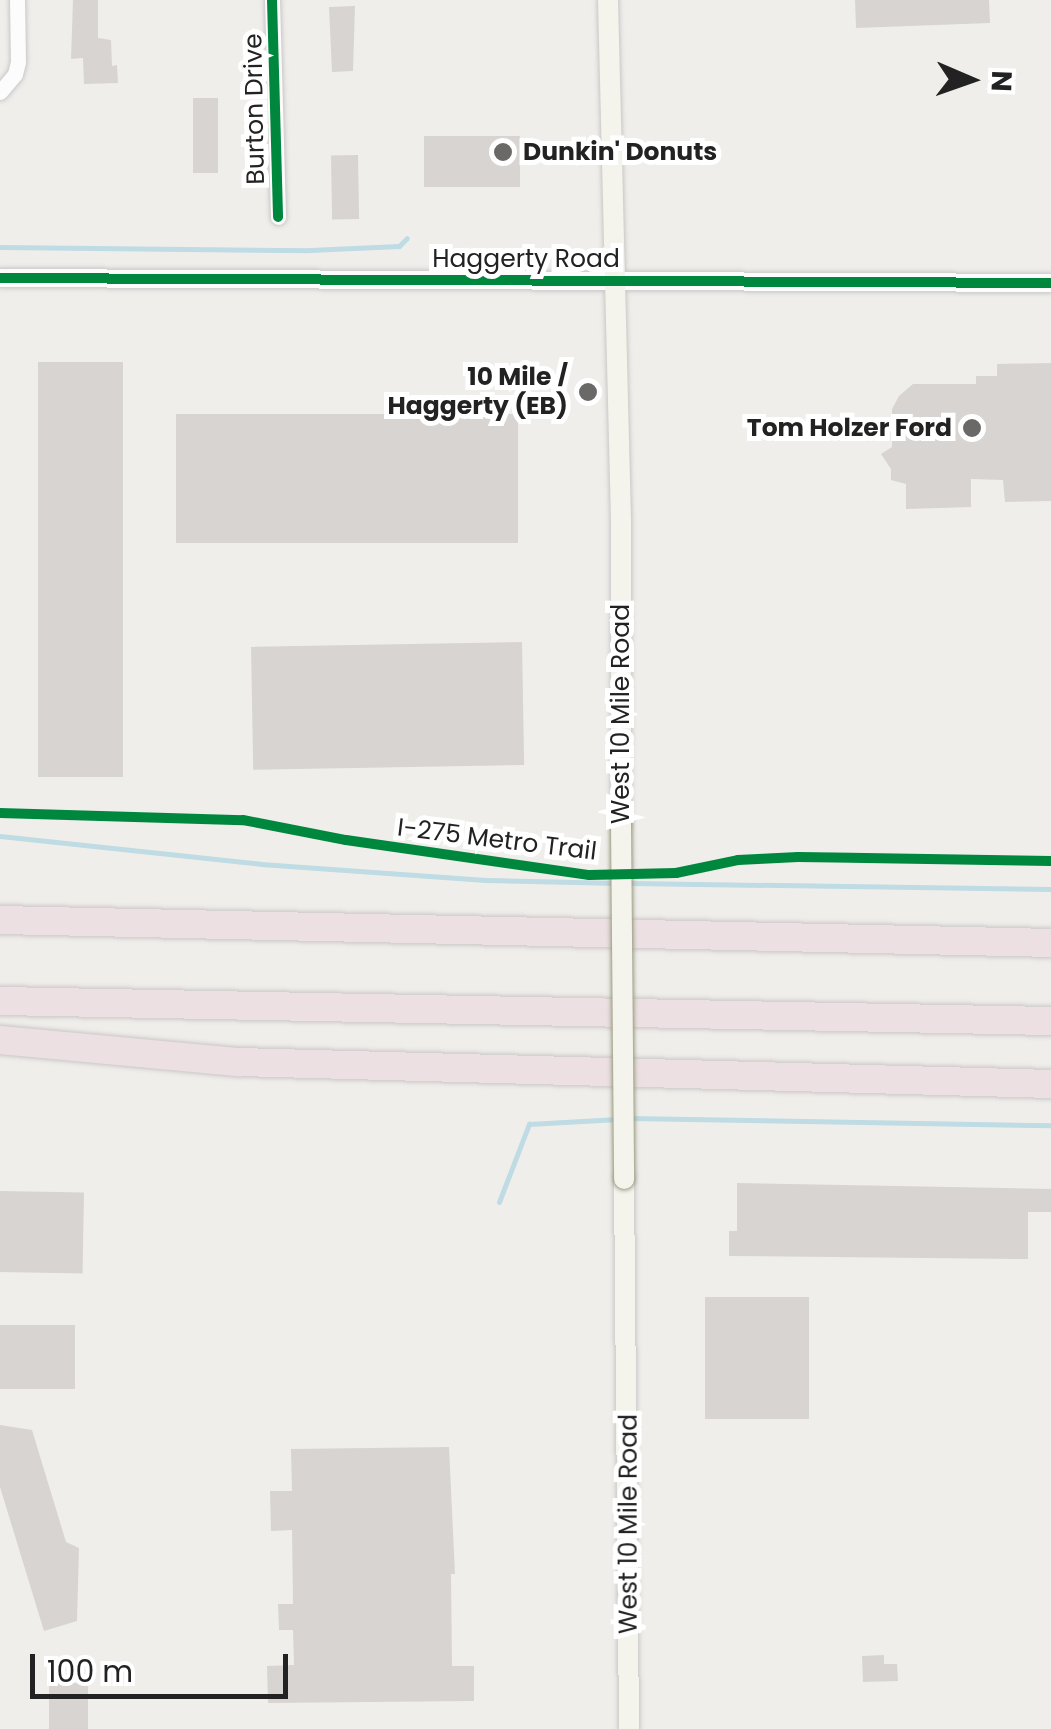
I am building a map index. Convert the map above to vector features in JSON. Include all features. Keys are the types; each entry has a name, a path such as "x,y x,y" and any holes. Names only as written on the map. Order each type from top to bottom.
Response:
{"highway":[{"path":"0,920 1051,942"},
{"path":"0,1001 1051,1021"},
{"path":"0,1040 239,1062 1051,1084"}],"main road":[{"name":"West 10 Mile Road","path":"608,0 621,522 630,1729"}],"street":[{"path":"0,92 15,74 18,62 17,0"},
{"name":"Burton Drive","path":"272,0 278,218"},
{"name":"Haggerty Road","path":"0,278 1051,283"}],"building":[{"path":"73,0 98,0 98,38 111,40 112,66 117,65 118,83 84,84 83,58 71,59"},
{"path":"855,0 989,0 990,23 856,28"},
{"path":"355,6 353,71 332,72 329,7"},
{"path":"193,98 218,98 218,173 193,173"},
{"path":"424,136 520,136 520,187 424,187"},
{"path":"331,155 358,155 359,219 332,219"},
{"path":"38,362 123,362 123,777 38,777"},
{"name":"Tom Holzer Ford","path":"1051,363 1051,501 1005,502 1003,480 971,479 971,507 906,509 906,484 891,480 891,469 881,454 892,447 892,409 899,396 913,384 976,384 976,376 997,376 997,364"},
{"path":"176,414 518,414 518,543 176,543"},
{"path":"522,642 524,765 253,770 251,647"},
{"path":"737,1183 1051,1189 1051,1212 1028,1212 1028,1259 729,1256 729,1231 737,1231"},
{"path":"0,1191 84,1192 83,1273 0,1272"},
{"path":"705,1297 809,1297 809,1419 705,1419"},
{"path":"0,1325 75,1325 75,1389 0,1389"},
{"path":"0,1425 32,1430 66,1542 79,1548 77,1621 44,1631 0,1487"},
{"path":"449,1447 455,1574 451,1574 452,1666 474,1666 474,1701 268,1703 267,1666 294,1665 293,1630 279,1630 278,1604 293,1604 292,1530 271,1531 270,1491 292,1491 291,1449"},
{"path":"884,1655 884,1664 897,1664 898,1681 863,1682 862,1656"},
{"path":"49,1683 88,1683 88,1729 49,1729"}],"waterway":[{"path":"0,247 310,250 399,246 407,238"},
{"path":"0,836 261,864 485,880 618,883"},
{"path":"629,883 1051,889"},
{"path":"629,1118 1051,1125"},
{"path":"499,1202 529,1124 618,1119"}],"cycle path":[{"path":"272,0 278,217"},
{"path":"0,278 1051,283"},
{"name":"I-275 Metro Trail","path":"0,813 243,820 346,840 589,875 676,873 738,860 798,857 1051,861"}],"place":[{"name":"Dunkin' Donuts","path":"503,152"},
{"name":"10 Mile / Haggerty (EB)","path":"588,392"},
{"name":"Tom Holzer Ford","path":"972,428"}]}
